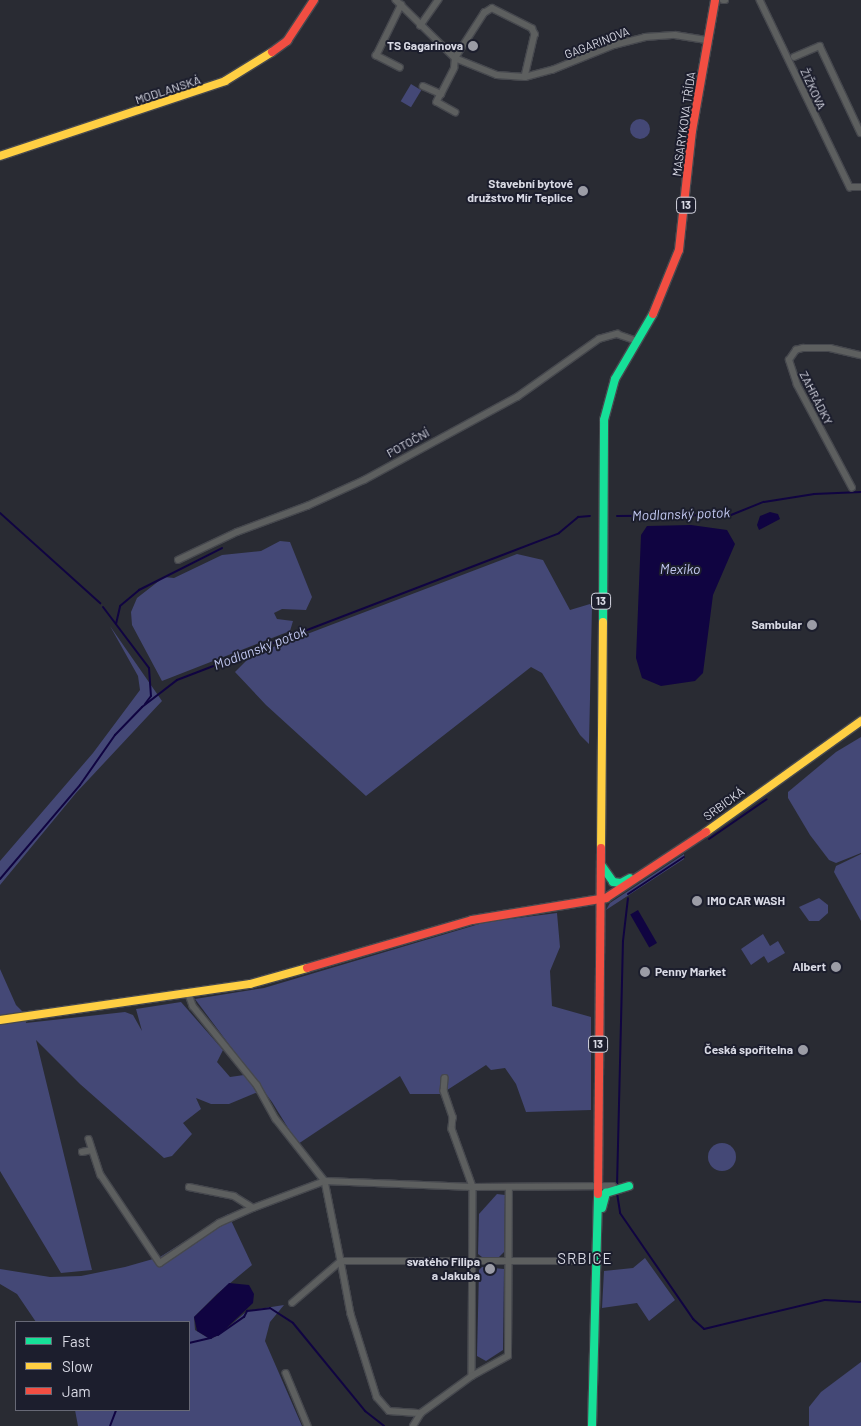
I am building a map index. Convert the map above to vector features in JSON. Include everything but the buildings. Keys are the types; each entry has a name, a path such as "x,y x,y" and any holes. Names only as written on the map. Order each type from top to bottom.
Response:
{"main road":[{"name":"MODLANSKÁ","path":"0,156 225,82 261,61 287,41 314,0"},
{"name":"MASARYKOVA TŘÍDA","path":"599,856 604,420 610,391 626,358 661,298 681,242 690,146 715,0"},
{"name":"SRBICKÁ","path":"598,900 650,870 861,721"},
{"path":"599,856 605,875 616,883 650,870"},
{"name":"13","path":"592,1426 598,1187 599,856"},
{"path":"0,1020 250,984 479,918 598,900"},
{"path":"595,1265 604,1197 609,1191 629,1186"}],"street":[{"path":"420,26 438,0"},
{"name":"ŽIŽKOVA","path":"760,0 850,187 861,187"},
{"name":"GAGARINOVA","path":"400,68 376,56 399,2 420,26 455,58 497,75 525,77 569,65 614,45 645,36 675,35 708,40"},
{"path":"456,112 437,102 454,68 455,58 484,13 492,8 532,28 535,34 525,77"},
{"path":"794,57 820,46 861,133"},
{"path":"424,86 441,94"},
{"name":"POTOČNÍ","path":"178,560 237,532 308,506 364,480 523,393 599,339 621,334 637,341"},
{"name":"ZAHRÁDKY","path":"852,488 797,385 789,360 796,350 803,348 830,348 861,355"},
{"path":"188,992 193,1006 257,1085 276,1119 325,1181 351,1314 380,1405 389,1411 421,1413"},
{"path":"444,1078 444,1091 453,1116 452,1129 473,1188 472,1376"},
{"path":"89,1139 101,1175 160,1262 219,1224 253,1208 325,1181 473,1188 613,1186"},
{"path":"82,1152 92,1150"},
{"path":"189,1187 234,1196 253,1208"},
{"path":"413,1426 421,1413 472,1376 508,1356 509,1188"},
{"path":"292,1303 341,1261 508,1262 583,1260"},
{"path":"286,1373 308,1426"}],"shaded area":[{"path":"411,84 421,90 411,107 401,101"},
{"path":"640,119 647,122 650,129 647,136 640,139 633,136 630,129 633,122"},
{"path":"280,541 290,542 312,597 306,610 282,609 274,613 277,619 293,621 290,631 162,681 132,625 131,612 137,598 164,577 174,578 222,555 261,551"},
{"path":"517,554 543,560 570,610 590,604 592,607 589,744 580,735 542,673 531,667 366,796 266,705 235,672 252,655"},
{"path":"110,626 162,701 76,793 0,885 0,861 93,753 140,690 138,676"},
{"path":"861,737 861,853 836,863 829,860 810,835 788,798 788,792 836,752"},
{"path":"684,854 684,859 606,910 610,903"},
{"path":"861,854 861,921 834,872 836,866"},
{"path":"819,898 828,905 828,913 819,921 809,921 799,907"},
{"path":"557,913 560,947 550,971 552,1006 591,1017 591,1110 526,1112 516,1084 505,1068 491,1070 486,1065 441,1094 410,1094 400,1076 298,1144 272,1102 195,999 264,988 486,922"},
{"path":"763,934 770,946 778,941 785,953 768,963 764,956 751,965 741,949"},
{"path":"0,969 16,1005 25,1014 26,1023 125,1012 133,1015 142,1031 136,1009 181,1002 223,1050 217,1062 230,1077 244,1075 258,1092 229,1104 211,1104 196,1098 201,1109 183,1123 192,1134 172,1156 164,1158 80,1084 36,1040 92,1270 61,1273 0,1171"},
{"path":"722,1143 732,1147 736,1157 732,1167 722,1171 712,1167 708,1157 712,1147"},
{"path":"497,1194 505,1195 504,1252 499,1257 482,1257 478,1254 479,1214"},
{"path":"228,1214 252,1265 217,1294 194,1317 195,1330 210,1339 219,1335 247,1311 284,1305 270,1322 265,1341 302,1426 78,1426 75,1411 190,1411 190,1321 35,1321 17,1294 0,1284 0,1269 50,1277 81,1276 125,1267 160,1257"},
{"path":"645,1258 675,1300 649,1321 637,1303 602,1308 604,1271 633,1268"},
{"path":"482,1267 504,1269 503,1350 486,1361 477,1356 479,1270"},
{"path":"861,1362 861,1426 809,1426 809,1407 821,1392"}],"water":[{"path":"770,512 778,514 780,519 759,530 757,525 760,516"},
{"name":"Mexiko","path":"691,525 727,530 735,544 713,595 703,673 695,681 661,686 642,678 636,658 641,535 647,526"},
{"path":"638,910 657,943 649,947 630,914"},
{"path":"229,1283 249,1285 254,1294 253,1303 219,1335 210,1339 197,1331 194,1317"}],"waterway":[{"name":"Modlanský potok","path":"617,516 731,515 764,502 814,494 861,492"},
{"path":"0,513 100,603"},
{"name":"Modlanský potok","path":"0,879 80,785 115,735 142,707 177,680 559,533 578,517 590,516"},
{"path":"116,624 120,606 139,590 222,548"},
{"path":"103,607 149,668 151,696 145,704"},
{"path":"709,839 767,799"},
{"path":"628,894 684,857"},
{"path":"617,1186 623,941 628,898"},
{"path":"617,1193 620,1213 693,1319 704,1329 825,1300 861,1302"},
{"path":"218,1335 244,1317 247,1311 270,1308 293,1323 365,1411 384,1426"},
{"path":"190,1343 211,1338"},
{"path":"110,1426 116,1411"}],"traffic: fast":[{"path":"603,622 604,420 615,379 653,314"},
{"path":"602,866 613,882 621,883 630,878"},
{"path":"602,1208 606,1193 629,1186"},
{"path":"592,1426 598,1194"}],"traffic: slow":[{"path":"0,156 225,81 272,52"},
{"path":"601,848 603,622"},
{"path":"706,832 861,721"},
{"path":"0,1020 250,984 307,968"}],"traffic: jam":[{"path":"272,52 287,41 314,0"},
{"path":"653,314 679,250 692,131 715,0"},
{"path":"307,968 472,920 606,898 706,832"},
{"path":"598,1194 601,848"}],"place":[{"name":"TS Gagarinova","path":"473,46"},
{"name":"Stavební bytové družstvo Mír Teplice","path":"583,191"},
{"name":"Sambular","path":"812,625"},
{"name":"IMO CAR WASH","path":"697,901"},
{"name":"Albert","path":"836,967"},
{"name":"Penny Market","path":"645,972"},
{"name":"Česká spořitelna","path":"803,1050"},
{"name":"svatého Filipa a Jakuba","path":"490,1269"}],"district":[{"name":"SRBICE","path":"585,1259"}]}
